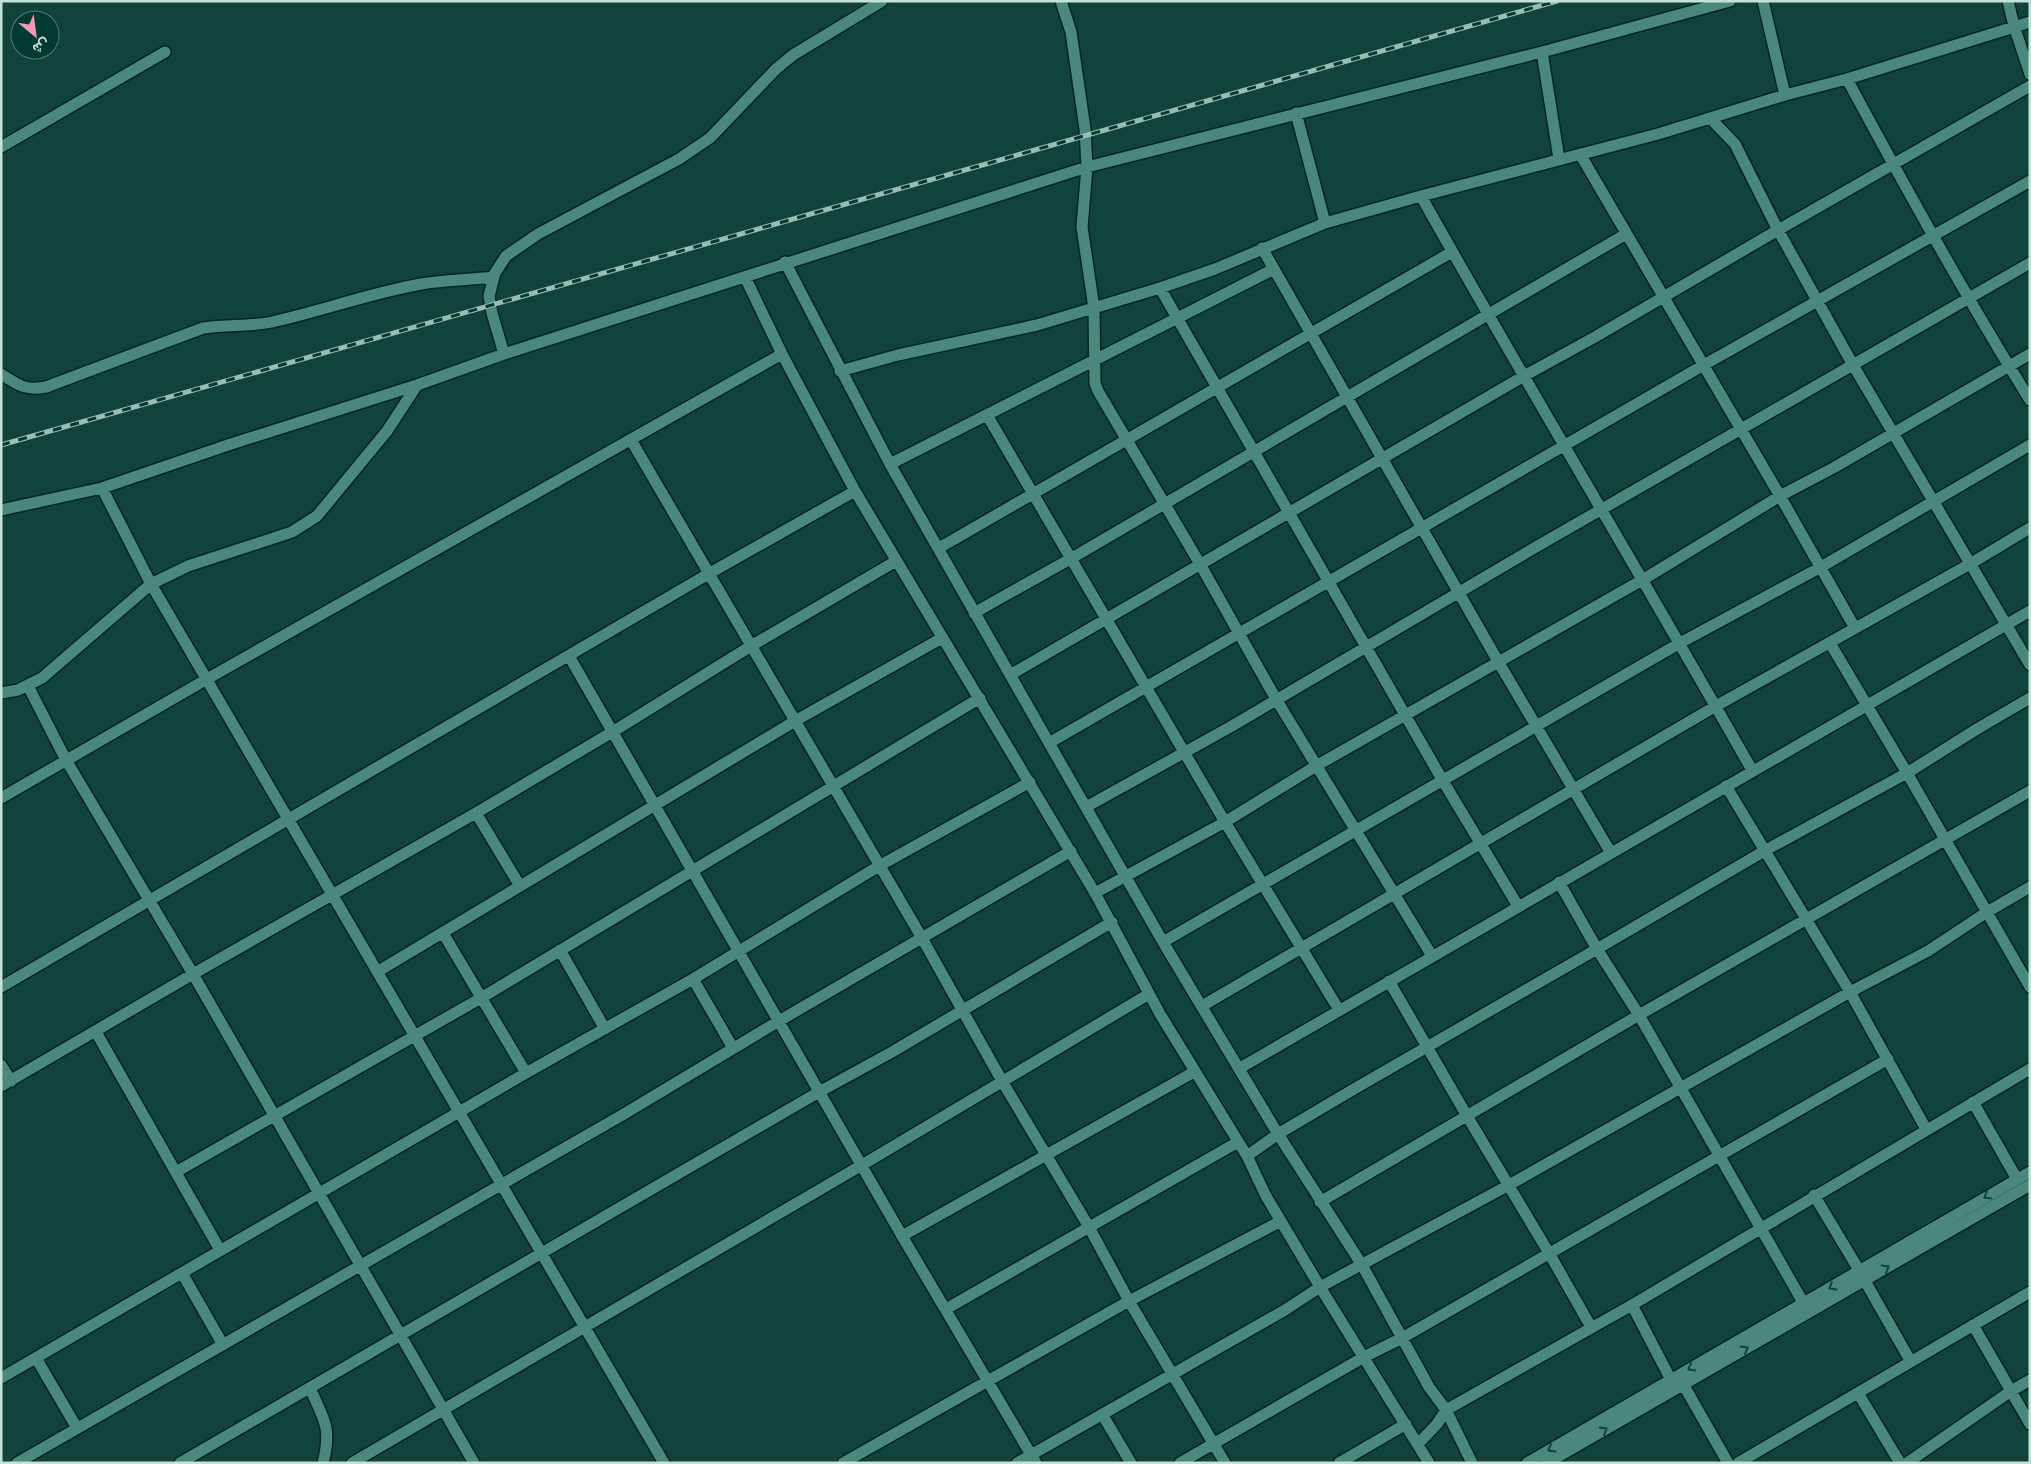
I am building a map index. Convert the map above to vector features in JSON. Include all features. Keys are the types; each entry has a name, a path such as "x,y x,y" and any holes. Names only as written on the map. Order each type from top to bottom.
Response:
{"street":[{"path":"504,354 489,296 493,277 499,264 506,256 538,234 679,159 701,144 776,69 793,55 882,1"},
{"path":"1062,1 1072,32 1085,129 1087,167 1082,227 1094,308 1094,383 1200,564 1276,699 1432,956"},
{"path":"1,510 102,488 231,444 417,385 504,354 745,277 785,262 1087,167 1542,52 1730,1"},
{"path":"1763,1 1785,95"},
{"path":"2008,1 2030,74"},
{"path":"840,371 898,355 1038,325 1160,288 1214,269 1325,223 1711,119 2030,22"},
{"path":"1,147 165,52"},
{"path":"1542,52 1558,159"},
{"path":"1847,79 1893,165 2030,400"},
{"path":"1010,675 1200,564 1290,514 1524,376 2030,86"},
{"path":"1296,113 1325,223"},
{"path":"1711,119 1735,144 1778,230 1853,365 2030,665"},
{"path":"1580,154 1855,628"},
{"path":"1049,743 1702,366 2030,181"},
{"path":"1421,196 1524,376 1644,579 1752,770"},
{"path":"974,613 1072,558 1626,234"},
{"path":"1262,248 1458,593 1611,853"},
{"path":"939,548 1452,252"},
{"path":"785,262 890,464 974,613 1163,942 1278,1134 1362,1265 1429,1387 1446,1410 1472,1463"},
{"path":"1086,807 2030,263"},
{"path":"890,464 1274,269"},
{"path":"1,374 25,388 35,389 203,328 270,322 421,284 493,277"},
{"path":"745,277 782,354 855,491 1096,893 1149,994 1194,1072 1247,1156 1266,1196 1429,1463"},
{"path":"1160,288 1443,781 1518,906"},
{"path":"1,798 207,679 782,354"},
{"path":"1096,893 1225,822 1316,766 1644,579 1780,496 1836,467 2030,354"},
{"path":"1,693 28,686 42,678 151,584 188,566 292,532 317,516 387,431 417,385"},
{"path":"987,415 1072,558 1183,752 1339,1010"},
{"path":"631,440 710,572 751,646 922,938 1002,1081 1089,1227 1129,1301 1225,1463"},
{"path":"1163,942 1536,726 1820,567 2030,445"},
{"path":"102,488 151,584 501,1184 586,1326 664,1463"},
{"path":"1,987 710,572 855,491"},
{"path":"1202,1006 1716,706 1970,564 2030,528"},
{"path":"1,1066 6,1084 331,894 476,813 614,731 751,646 896,561"},
{"path":"1240,1068 1752,770 2030,611"},
{"path":"377,972 795,721 942,638"},
{"path":"1830,643 2030,987"},
{"path":"569,656 614,731 902,1236 1033,1459"},
{"path":"28,686 66,760 193,974 474,1463"},
{"path":"176,1172 481,998 980,698"},
{"path":"1247,1156 1278,1134 1766,850 1907,773 1976,729 2030,698"},
{"path":"1,1378 740,951 879,866 1030,782"},
{"path":"1726,786 1850,992 1926,1129"},
{"path":"1320,1202 1639,1015 2030,791"},
{"path":"476,813 520,886"},
{"path":"17,1463 624,1114 733,1048 1071,851"},
{"path":"1559,882 1597,949 1639,1015 1804,1304"},
{"path":"1017,1463 1033,1459 1102,1414 1285,1310 1320,1287 1509,1185 1850,992 1928,951 1987,912 2030,887"},
{"path":"180,1463 819,1092 892,1052 1112,922"},
{"path":"443,932 526,1073"},
{"path":"560,950 605,1028"},
{"path":"693,978 733,1048"},
{"path":"1389,981 1549,1253 1590,1327"},
{"path":"352,1463 862,1165 1149,994"},
{"path":"96,1032 220,1250"},
{"path":"1180,1463 1364,1356 1402,1338 1888,1059"},
{"path":"1418,1444 1446,1410 1632,1305 1760,1227 2030,1068"},
{"path":"902,1236 1194,1072"},
{"path":"1973,1102 2017,1179"},
{"path":"946,1309 1238,1142"},
{"path":"1527,1463 2030,1172"},
{"path":"1547,1463 2030,1185"},
{"path":"1814,1195 1859,1270"},
{"path":"847,1462 1129,1301 1281,1221"},
{"path":"182,1273 223,1344"},
{"path":"1865,1281 1911,1362"},
{"path":"1744,1461 2030,1292"},
{"path":"1632,1305 1671,1380"},
{"path":"1973,1325 2030,1424"},
{"path":"36,1358 77,1428"},
{"path":"1907,1463 2011,1391 2030,1380"},
{"path":"1683,1384 1728,1463"},
{"path":"310,1388 328,1431 328,1442 323,1463"},
{"path":"1858,1393 1900,1463"},
{"path":"1102,1414 1131,1463"},
{"path":"1339,1463 1406,1424"}],"railway":[{"path":"1,445 1557,1"}]}
